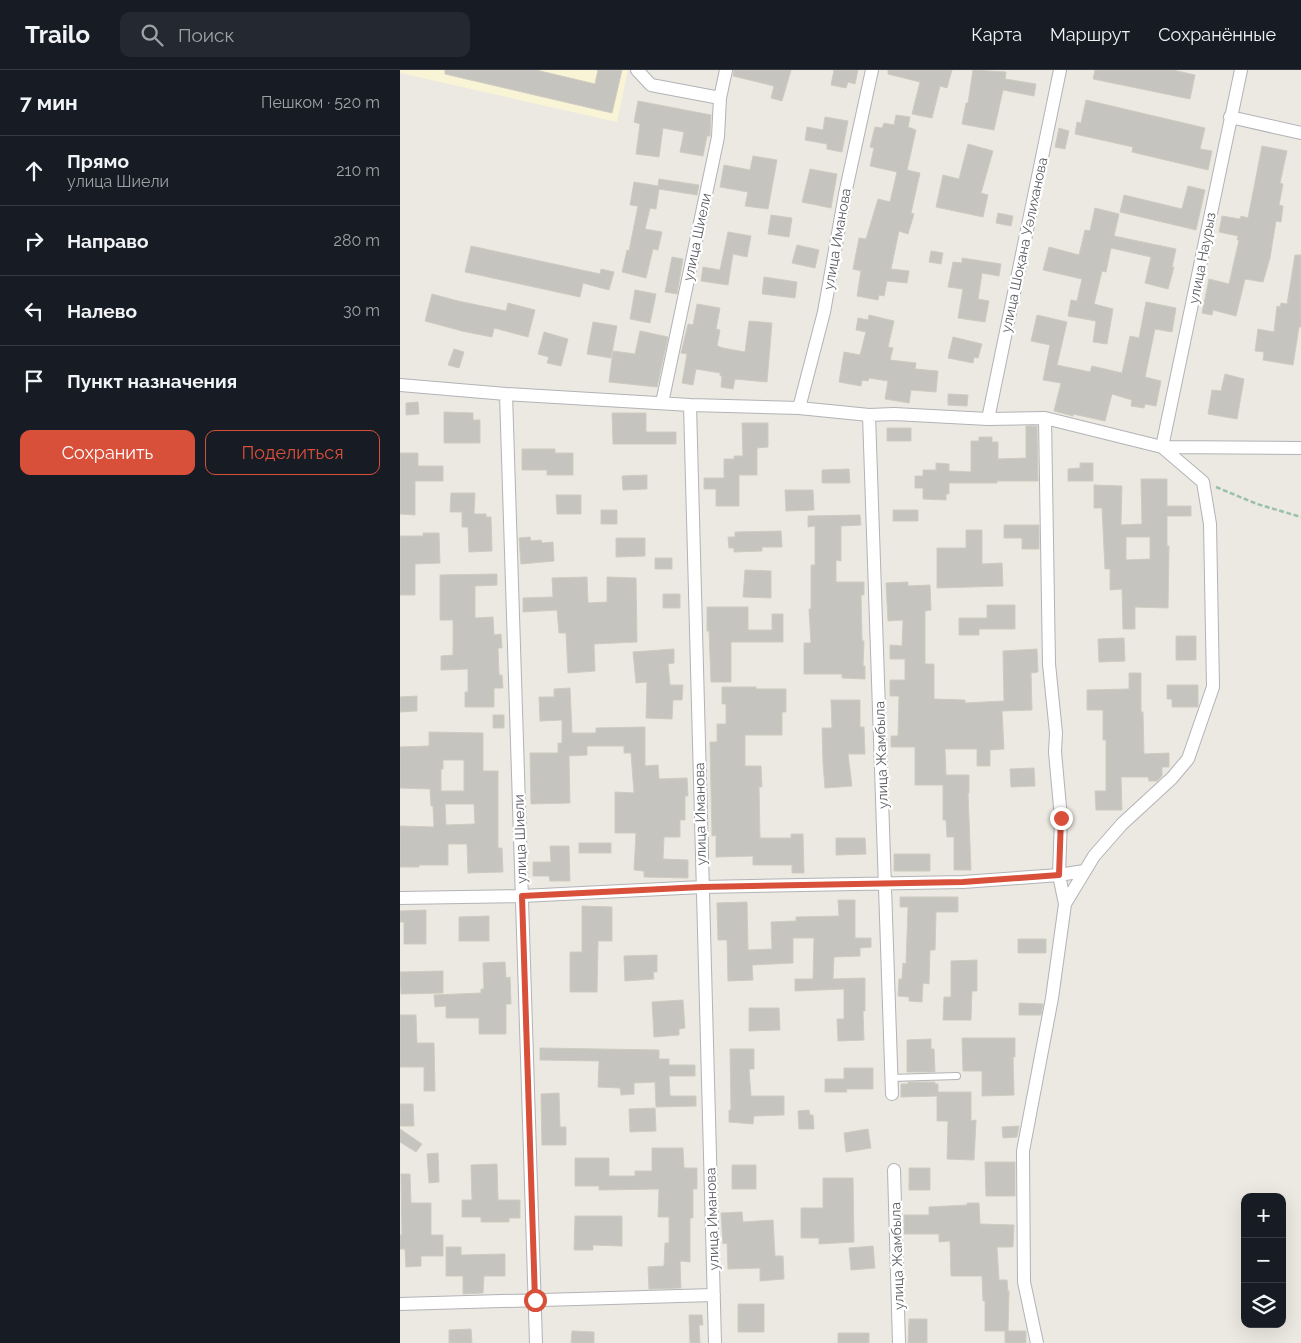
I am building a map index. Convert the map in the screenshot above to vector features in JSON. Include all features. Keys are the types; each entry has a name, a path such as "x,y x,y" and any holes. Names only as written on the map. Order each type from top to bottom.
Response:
{"street":[{"path":"637,70 650,85 720,98"},
{"name":"улица Шиели","path":"662,403 718,137 720,98 726,70"},
{"name":"улица Иманова","path":"799,408 824,312 844,194 872,70"},
{"name":"улица Шоқана Уәлиханова","path":"988,419 1060,70"},
{"name":"улица Наурыз","path":"1162,447 1241,70"},
{"path":"1230,117 1301,133"},
{"path":"400,385 506,394 662,403 799,408 869,415 894,414 988,419 1045,418 1162,447 1301,448"},
{"name":"улица Шиели","path":"506,394 536,1343"},
{"name":"улица Иманова","path":"690,404 715,1343"},
{"name":"улица Жамбыла","path":"869,415 892,1094"},
{"path":"1037,1343 1024,1282 1023,1151 1052,998 1065,904 1059,875 1061,818 1055,752 1056,733 1049,664 1045,418"},
{"path":"1065,904 1094,856 1122,824 1172,778 1188,759 1213,687 1210,524 1203,482 1162,447"},
{"path":"400,898 522,896 702,887 963,882 1059,875 1084,871"},
{"name":"улица Жамбыла","path":"894,1170 899,1343"},
{"path":"400,1304 714,1295"}],"lane":[{"path":"891,1078 957,1076"}],"path":[{"path":"1203,482 1257,504 1301,517"}],"shaded area":[{"path":"400,70 628,70 617,122 400,73"}],"building":[{"path":"445,70 536,70 595,84 598,70 622,70 612,113 445,74"},
{"path":"734,70 791,70 782,101 771,98 774,86 733,76"},
{"path":"834,70 858,70 855,84 848,82 846,88 831,85"},
{"path":"888,70 952,70 947,88 940,86 932,118 912,114 920,82 888,74"},
{"path":"973,70 1006,72 1005,79 1036,84 1034,96 1003,90 994,130 962,124 966,103 968,103"},
{"path":"1095,70 1173,70 1195,75 1190,99 1093,79"},
{"path":"1086,100 1205,128 1200,149 1212,151 1208,170 1132,152 1133,147 1075,134 1077,122 1081,123"},
{"path":"638,101 711,115 710,136 707,136 703,156 680,152 684,132 663,128 659,157 636,154 640,124 634,122"},
{"path":"896,115 910,117 908,127 916,130 907,170 920,173 911,213 914,214 908,234 899,231 891,269 909,271 907,283 887,281 884,296 879,295 878,300 857,296 861,271 853,269 859,238 866,239 878,199 890,202 897,172 870,166 874,148 870,147 875,127 882,128 884,123 894,125"},
{"path":"825,117 848,121 842,152 827,149 827,144 805,140 807,127 823,130"},
{"path":"1059,128 1069,131 1065,149 1055,147"},
{"path":"968,144 993,151 981,193 988,195 983,217 936,207 943,175 959,179"},
{"path":"1262,146 1287,151 1280,183 1283,184 1279,205 1283,206 1281,222 1276,221 1270,258 1263,282 1245,279 1236,316 1213,310 1212,315 1202,313 1209,279 1229,284 1239,240 1237,240 1238,236 1219,232 1222,216 1240,219 1241,216 1248,218"},
{"path":"753,156 777,160 768,209 745,206 748,192 720,187 724,165 750,170"},
{"path":"810,169 837,174 831,208 802,202"},
{"path":"659,179 699,185 697,195 659,189 656,209 650,208 645,229 662,232 658,250 653,249 646,278 622,272 627,250 629,251 638,206 630,205 634,182 658,186"},
{"path":"1188,186 1205,190 1196,230 1120,212 1124,195 1182,209"},
{"path":"1095,208 1119,214 1114,236 1176,249 1172,267 1174,267 1168,289 1145,283 1151,257 1111,248 1106,272 1102,271 1094,304 1113,309 1107,344 1093,342 1096,321 1068,316 1071,300 1077,301 1082,279 1043,270 1049,247 1079,255 1085,230 1090,231"},
{"path":"998,213 1013,216 1011,226 996,223"},
{"path":"771,215 792,218 789,237 768,234"},
{"path":"728,232 751,236 747,257 733,254 728,285 701,281 703,267 720,270"},
{"path":"797,245 819,250 815,268 792,263"},
{"path":"471,246 600,274 601,269 614,272 609,290 583,283 580,297 465,272"},
{"path":"931,251 943,253 941,264 929,262"},
{"path":"1295,255 1301,255 1301,327 1299,327 1293,365 1263,360 1264,352 1255,351 1258,329 1274,332 1277,306 1280,307 1281,303 1287,304"},
{"path":"672,257 683,259 677,294 665,292"},
{"path":"962,258 1001,264 999,276 982,273 978,299 989,301 985,322 958,318 963,289 948,287 953,262 962,263"},
{"path":"764,277 797,282 795,298 762,294"},
{"path":"635,290 656,294 650,323 630,319"},
{"path":"432,294 506,311 508,303 535,310 528,337 494,328 492,337 425,321"},
{"path":"1146,302 1176,308 1172,332 1155,329 1145,377 1161,381 1156,406 1145,404 1144,408 1131,406 1132,400 1112,394 1105,421 1054,411 1061,383 1043,380 1050,345 1031,341 1037,315 1067,322 1057,365 1090,372 1092,366 1122,373 1130,336 1139,338"},
{"path":"697,304 720,308 716,329 720,330 717,346 723,348 745,352 749,321 772,323 767,382 735,379 733,389 721,387 722,376 720,376 720,373 696,369 693,385 682,383 687,354 681,353 688,324 693,325"},
{"path":"869,315 894,321 888,347 893,348 890,360 916,363 915,369 938,371 936,392 911,390 909,403 885,399 888,381 869,378 868,381 862,380 861,386 839,382 844,352 860,355 866,332 856,330 858,318 868,320"},
{"path":"593,322 617,326 611,358 587,354"},
{"path":"640,331 668,337 657,387 609,382 613,351 635,354"},
{"path":"544,332 568,339 561,366 547,363 549,357 538,354"},
{"path":"953,337 982,344 978,358 974,357 973,363 948,358"},
{"path":"454,349 464,352 459,368 448,365"},
{"path":"1225,374 1244,379 1237,419 1208,414 1212,390 1221,391"},
{"path":"948,394 968,395 967,406 948,405"},
{"path":"418,402 419,414 406,415 406,403"},
{"path":"444,412 473,413 473,420 480,420 480,443 444,443"},
{"path":"612,413 646,413 646,432 676,432 676,444 613,444"},
{"path":"742,423 768,423 768,447 757,448 757,475 739,475 739,506 716,506 716,489 704,489 704,478 724,478 724,459 734,459 734,456 743,456"},
{"path":"1026,426 1037,426 1038,481 949,483 949,494 946,494 946,500 923,499 923,488 915,488 915,476 923,476 923,470 936,470 936,463 949,464 949,471 971,472 971,441 979,441 979,437 992,437 992,442 998,442 998,459 1026,458"},
{"path":"887,428 911,428 911,441 887,441"},
{"path":"522,449 555,449 555,453 573,453 573,475 547,475 547,470 522,470"},
{"path":"400,453 418,453 418,466 443,466 443,481 415,481 415,515 400,514"},
{"path":"1080,463 1093,463 1093,481 1068,481 1068,469 1080,468"},
{"path":"849,469 850,483 822,483 822,470"},
{"path":"647,475 647,489 623,490 622,476"},
{"path":"1141,479 1167,479 1167,506 1191,506 1191,516 1167,516 1167,546 1169,546 1168,608 1135,607 1135,629 1123,629 1122,589 1110,590 1110,569 1105,569 1102,508 1094,508 1094,485 1122,486 1121,525 1142,524","holes":["1126,537 1150,537 1150,559 1126,560"]},
{"path":"785,490 813,490 814,510 786,511"},
{"path":"451,493 475,493 474,514 486,514 486,517 491,517 492,551 469,552 468,527 462,527 462,512 450,512"},
{"path":"556,495 581,495 581,514 557,514"},
{"path":"601,510 617,510 617,524 601,524"},
{"path":"893,510 918,510 918,521 893,521"},
{"path":"860,515 861,525 841,526 841,561 836,560 836,582 864,582 864,595 861,595 865,679 842,678 842,674 804,674 804,643 811,643 809,609 811,609 811,565 815,565 815,526 808,527 808,516"},
{"path":"1004,525 1039,525 1039,549 1022,549 1022,538 1004,538"},
{"path":"966,530 982,530 982,564 1002,563 1003,586 937,588 937,548 966,548"},
{"path":"781,531 782,547 762,547 762,551 734,552 734,548 729,548 728,537 735,537 735,532"},
{"path":"423,533 439,533 440,563 415,564 415,595 400,595 400,536 423,536"},
{"path":"530,537 531,541 553,542 554,561 521,564 519,538"},
{"path":"616,538 645,538 645,556 616,557"},
{"path":"655,558 672,558 672,569 655,569"},
{"path":"745,570 771,571 771,598 743,597"},
{"path":"497,574 497,585 475,586 475,618 493,617 494,635 501,634 502,648 498,648 499,675 502,675 503,688 494,688 494,707 465,707 465,692 468,692 468,669 441,670 441,656 453,655 453,620 440,620 440,575"},
{"path":"587,577 588,603 607,602 607,577 636,578 637,642 594,644 595,671 568,673 566,633 559,633 557,610 523,612 523,598 553,597 552,578"},
{"path":"908,582 908,586 930,585 931,610 925,611 925,664 934,664 934,699 965,700 965,703 1004,701 1003,651 1037,649 1038,672 1031,673 1032,710 1002,711 1004,749 990,750 990,766 977,766 977,749 945,749 946,775 969,775 971,870 954,870 954,837 947,837 946,820 943,820 943,785 915,785 915,747 891,747 891,736 898,736 899,696 890,696 890,680 905,680 905,659 890,659 890,645 902,646 903,620 888,621 886,583"},
{"path":"663,594 680,594 680,608 663,608"},
{"path":"987,605 1015,605 1015,629 979,629 979,635 959,635 959,618 987,618"},
{"path":"707,607 748,607 748,630 772,630 772,614 783,614 783,642 731,642 731,682 711,682"},
{"path":"1176,636 1196,636 1196,660 1176,660"},
{"path":"1124,638 1125,661 1099,662 1098,639"},
{"path":"674,649 674,663 668,664 670,685 683,685 682,700 673,700 672,719 646,718 647,682 636,683 633,652"},
{"path":"1129,673 1141,673 1144,754 1169,753 1169,767 1162,767 1162,776 1157,781 1149,781 1148,777 1121,777 1122,810 1096,810 1095,791 1106,791 1106,740 1103,740 1103,710 1087,710 1087,690 1129,689"},
{"path":"1167,685 1198,685 1198,707 1172,707 1172,699 1167,699"},
{"path":"722,687 786,689 786,712 782,712 782,735 745,735 745,766 761,766 762,787 759,787 760,838 791,838 791,834 803,834 804,873 792,873 792,865 753,865 753,856 716,857 716,835 712,836 710,742 717,742 717,724 726,724 726,704 722,704"},
{"path":"570,688 572,733 596,733 596,728 645,727 645,766 658,765 659,779 687,778 688,796 685,796 685,820 680,820 680,837 664,837 663,859 688,860 688,878 644,877 644,871 634,870 636,833 615,833 615,792 634,793 631,753 624,753 624,746 587,746 587,755 569,756 570,803 531,804 530,753 558,753 558,743 562,743 562,720 540,721 539,697 554,697 554,689"},
{"path":"417,696 417,711 400,712 400,697"},
{"path":"831,700 860,700 860,727 864,727 865,754 848,754 852,786 825,788 822,728 832,728"},
{"path":"493,715 504,715 504,728 493,728"},
{"path":"429,732 483,733 483,771 498,771 498,848 502,848 503,872 468,873 467,844 448,844 448,865 400,867 400,826 434,827 430,789 400,788 400,747 429,746","holes":["443,760 464,760 464,791 441,791","445,804 474,804 475,824 446,825"]},
{"path":"1034,768 1035,786 1011,787 1010,769"},
{"path":"836,838 865,838 866,854 836,855"},
{"path":"579,843 611,843 611,853 579,853"},
{"path":"550,846 569,846 570,881 550,881 549,876 533,876 533,862 551,862"},
{"path":"894,854 930,854 930,871 894,871"},
{"path":"900,897 958,897 958,912 936,912 935,950 930,950 929,984 923,983 922,1002 909,1001 909,997 898,996 899,979 902,979 903,963 906,964 908,907 900,907"},
{"path":"838,900 855,900 855,938 871,938 871,947 860,948 860,956 834,957 833,979 865,978 864,1040 838,1041 837,1019 844,1019 844,989 795,991 795,979 813,979 814,938 793,938 793,963 752,965 753,980 728,981 727,940 718,940 717,903 747,902 748,950 772,949 771,922 796,921 796,917 839,916"},
{"path":"582,906 612,907 612,941 598,941 597,992 570,992 570,952 582,952"},
{"path":"426,910 426,944 404,944 404,922 400,922 400,911"},
{"path":"489,916 489,941 459,941 459,917"},
{"path":"1018,939 1046,939 1046,953 1018,953"},
{"path":"657,955 657,972 653,972 654,979 625,981 624,956"},
{"path":"977,960 977,991 972,991 971,1020 943,1020 944,997 951,997 951,961"},
{"path":"505,962 506,978 510,977 511,1004 506,1004 506,1034 479,1034 479,1018 446,1018 446,1006 435,1007 434,995 481,993 481,989 484,989 483,963"},
{"path":"443,971 443,993 401,994 400,972"},
{"path":"683,1000 685,1028 679,1029 679,1035 654,1037 652,1002"},
{"path":"1019,1003 1043,1004 1041,1015 1019,1015"},
{"path":"749,1008 779,1008 780,1030 749,1031"},
{"path":"400,1015 416,1015 417,1043 434,1043 435,1091 424,1091 424,1067 400,1067"},
{"path":"962,1038 1015,1038 1015,1057 1013,1057 1014,1095 982,1096 982,1071 963,1071"},
{"path":"931,1039 931,1049 934,1049 935,1072 907,1072 907,1040"},
{"path":"540,1048 659,1050 659,1059 669,1059 669,1065 695,1065 695,1076 669,1076 670,1096 696,1096 696,1106 656,1107 655,1082 634,1083 634,1094 621,1095 620,1088 598,1087 599,1061 540,1060"},
{"path":"730,1049 754,1049 754,1069 749,1069 751,1096 784,1096 784,1115 754,1116 753,1124 729,1122 729,1110 731,1110"},
{"path":"844,1068 873,1068 873,1089 846,1089 847,1092 825,1092 825,1079 844,1079"},
{"path":"908,1082 935,1082 935,1084 938,1084 938,1092 971,1092 971,1121 976,1120 974,1160 947,1159 948,1121 937,1121 937,1096 901,1097 901,1084 908,1084"},
{"path":"559,1093 560,1127 566,1127 566,1145 542,1145 541,1094"},
{"path":"400,1104 413,1104 414,1126 400,1126"},
{"path":"655,1108 656,1131 630,1132 629,1109"},
{"path":"809,1110 810,1115 813,1115 814,1129 799,1129 798,1111"},
{"path":"1019,1126 1017,1137 1003,1138 1002,1127"},
{"path":"400,1129 422,1144 416,1152 400,1142"},
{"path":"868,1129 871,1148 846,1152 844,1133"},
{"path":"652,1148 683,1148 684,1168 697,1168 697,1189 693,1189 693,1218 690,1218 690,1262 680,1261 681,1288 649,1289 648,1267 664,1266 665,1243 669,1243 669,1217 658,1217 659,1189 599,1190 599,1186 575,1186 575,1158 609,1158 609,1176 635,1176 635,1171 652,1171"},
{"path":"438,1153 439,1182 429,1183 427,1154"},
{"path":"985,1162 1015,1162 1015,1196 986,1196"},
{"path":"497,1164 498,1200 520,1200 520,1218 509,1218 509,1222 481,1222 481,1217 462,1217 462,1200 472,1200 471,1165"},
{"path":"732,1165 756,1165 756,1189 732,1189"},
{"path":"909,1168 930,1168 930,1190 909,1190"},
{"path":"401,1174 410,1174 411,1203 431,1203 431,1235 443,1235 443,1256 421,1256 421,1266 406,1267 405,1249 400,1249 400,1235 402,1235"},
{"path":"823,1178 853,1178 854,1242 819,1244 819,1238 801,1238 801,1208 823,1208"},
{"path":"967,1203 979,1203 980,1224 1014,1225 1013,1247 997,1247 999,1280 1007,1280 1009,1291 1008,1331 1026,1331 1026,1343 1005,1343 1005,1331 985,1331 985,1301 983,1301 982,1276 951,1276 950,1241 939,1242 939,1234 904,1234 904,1215 929,1215 929,1207 967,1205"},
{"path":"742,1212 743,1222 773,1220 775,1256 783,1256 784,1279 760,1281 760,1268 728,1269 727,1243 723,1244 721,1213"},
{"path":"575,1216 622,1216 622,1246 593,1245 593,1250 574,1250"},
{"path":"873,1246 875,1268 851,1270 849,1248"},
{"path":"446,1247 461,1247 461,1255 505,1254 505,1276 484,1276 483,1293 463,1294 463,1276 446,1276"},
{"path":"738,1304 764,1304 764,1332 738,1332"},
{"path":"689,1315 702,1315 703,1325 699,1325 700,1343 690,1343"},
{"path":"909,1319 927,1319 927,1343 908,1343"},
{"path":"471,1329 472,1343 449,1343 449,1330"},
{"path":"572,1331 594,1332 594,1343 571,1343"},
{"path":"838,1333 869,1333 869,1343 838,1343"}],"route":[{"path":"535,1300 522,896 702,887 963,882 1059,875 1061,818"}]}
